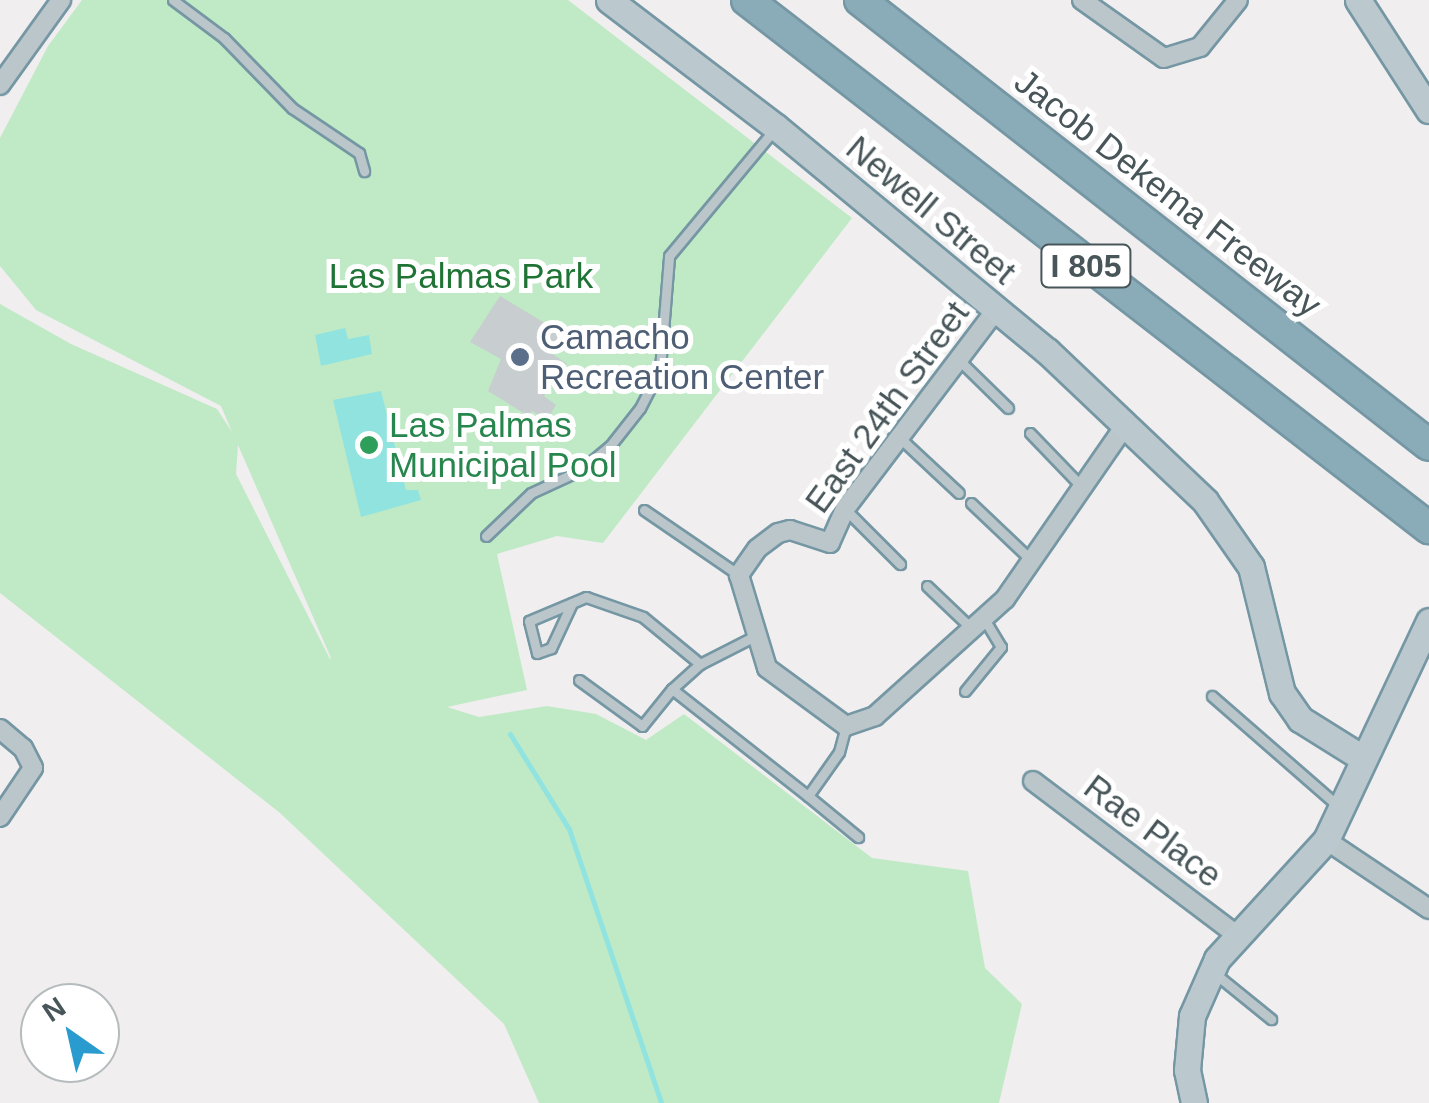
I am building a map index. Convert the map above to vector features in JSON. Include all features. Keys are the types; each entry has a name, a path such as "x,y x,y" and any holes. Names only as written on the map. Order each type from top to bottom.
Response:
{"highway":[{"name":"I 805","path":"747,0 1429,528"},
{"name":"Jacob Dekema Freeway","path":"860,0 1429,445"}],"street":[{"path":"0,85 61,0"},
{"name":"Newell Street","path":"609,0 776,127 1126,424 1234,536 1262,598 1282,694 1300,719 1364,759"},
{"path":"1082,0 1150,52 1178,58 1200,48 1238,0"},
{"path":"1358,0 1429,110"},
{"name":"East 24th Street","path":"739,575 756,548 778,533 790,530 830,543 846,509 996,310"},
{"path":"739,575 753,637 767,668 846,726 875,716 1006,599 1080,485 1126,424"},
{"path":"1194,1103 1187,1070 1192,1016 1211,971 1234,933 1326,840 1344,811 1429,621"},
{"path":"0,729 30,756 29,780 0,817"},
{"name":"Rae Place","path":"1033,781 1234,933"},
{"path":"1326,840 1429,908"}],"lane":[{"path":"173,0 224,38 292,108 359,153 364,171"},
{"path":"486,536 531,493 580,470 610,446 640,408 660,369 670,256 776,127"},
{"path":"960,361 1008,408"},
{"path":"1030,433 1080,485"},
{"path":"901,439 960,492"},
{"path":"972,503 1030,559"},
{"path":"846,509 900,564"},
{"path":"644,510 739,575"},
{"path":"927,586 976,622 1001,648 965,690"},
{"path":"572,603 551,648 537,653 530,621 572,603 586,597 643,616 700,664"},
{"path":"578,680 642,726 672,689 700,664 753,637"},
{"path":"672,689 858,837"},
{"path":"1212,696 1344,811"},
{"path":"808,796 839,752 846,726"},
{"path":"1211,971 1272,1019"}],"green space":[{"name":"Las Palmas Park","path":"82,0 568,0 852,218 603,543 557,536 497,554 527,690 447,707 479,717 547,706 596,714 646,740 684,714 872,858 968,871 985,968 1022,1004 999,1103 539,1103 504,1024 280,813 0,593 0,304 71,344 217,409 232,432 221,406 36,310 0,266 0,138 48,46","holes":["238,445 331,658 236,474"]}],"water":[{"path":"345,328 348,339 369,335 372,354 321,366 315,335"},
{"name":"Las Palmas Municipal Pool","path":"381,391 406,490 418,490 421,500 361,517 333,400"}],"building":[{"path":"500,296 563,334 551,353 567,364 544,396 556,405 547,420 532,411 530,417 488,391 501,359 470,342"}],"waterway":[{"path":"510,734 569,829 661,1103"}],"place":[{"name":"Camacho Recreation Center","path":"520,357"},
{"name":"Las Palmas Municipal Pool","path":"369,445"}]}
